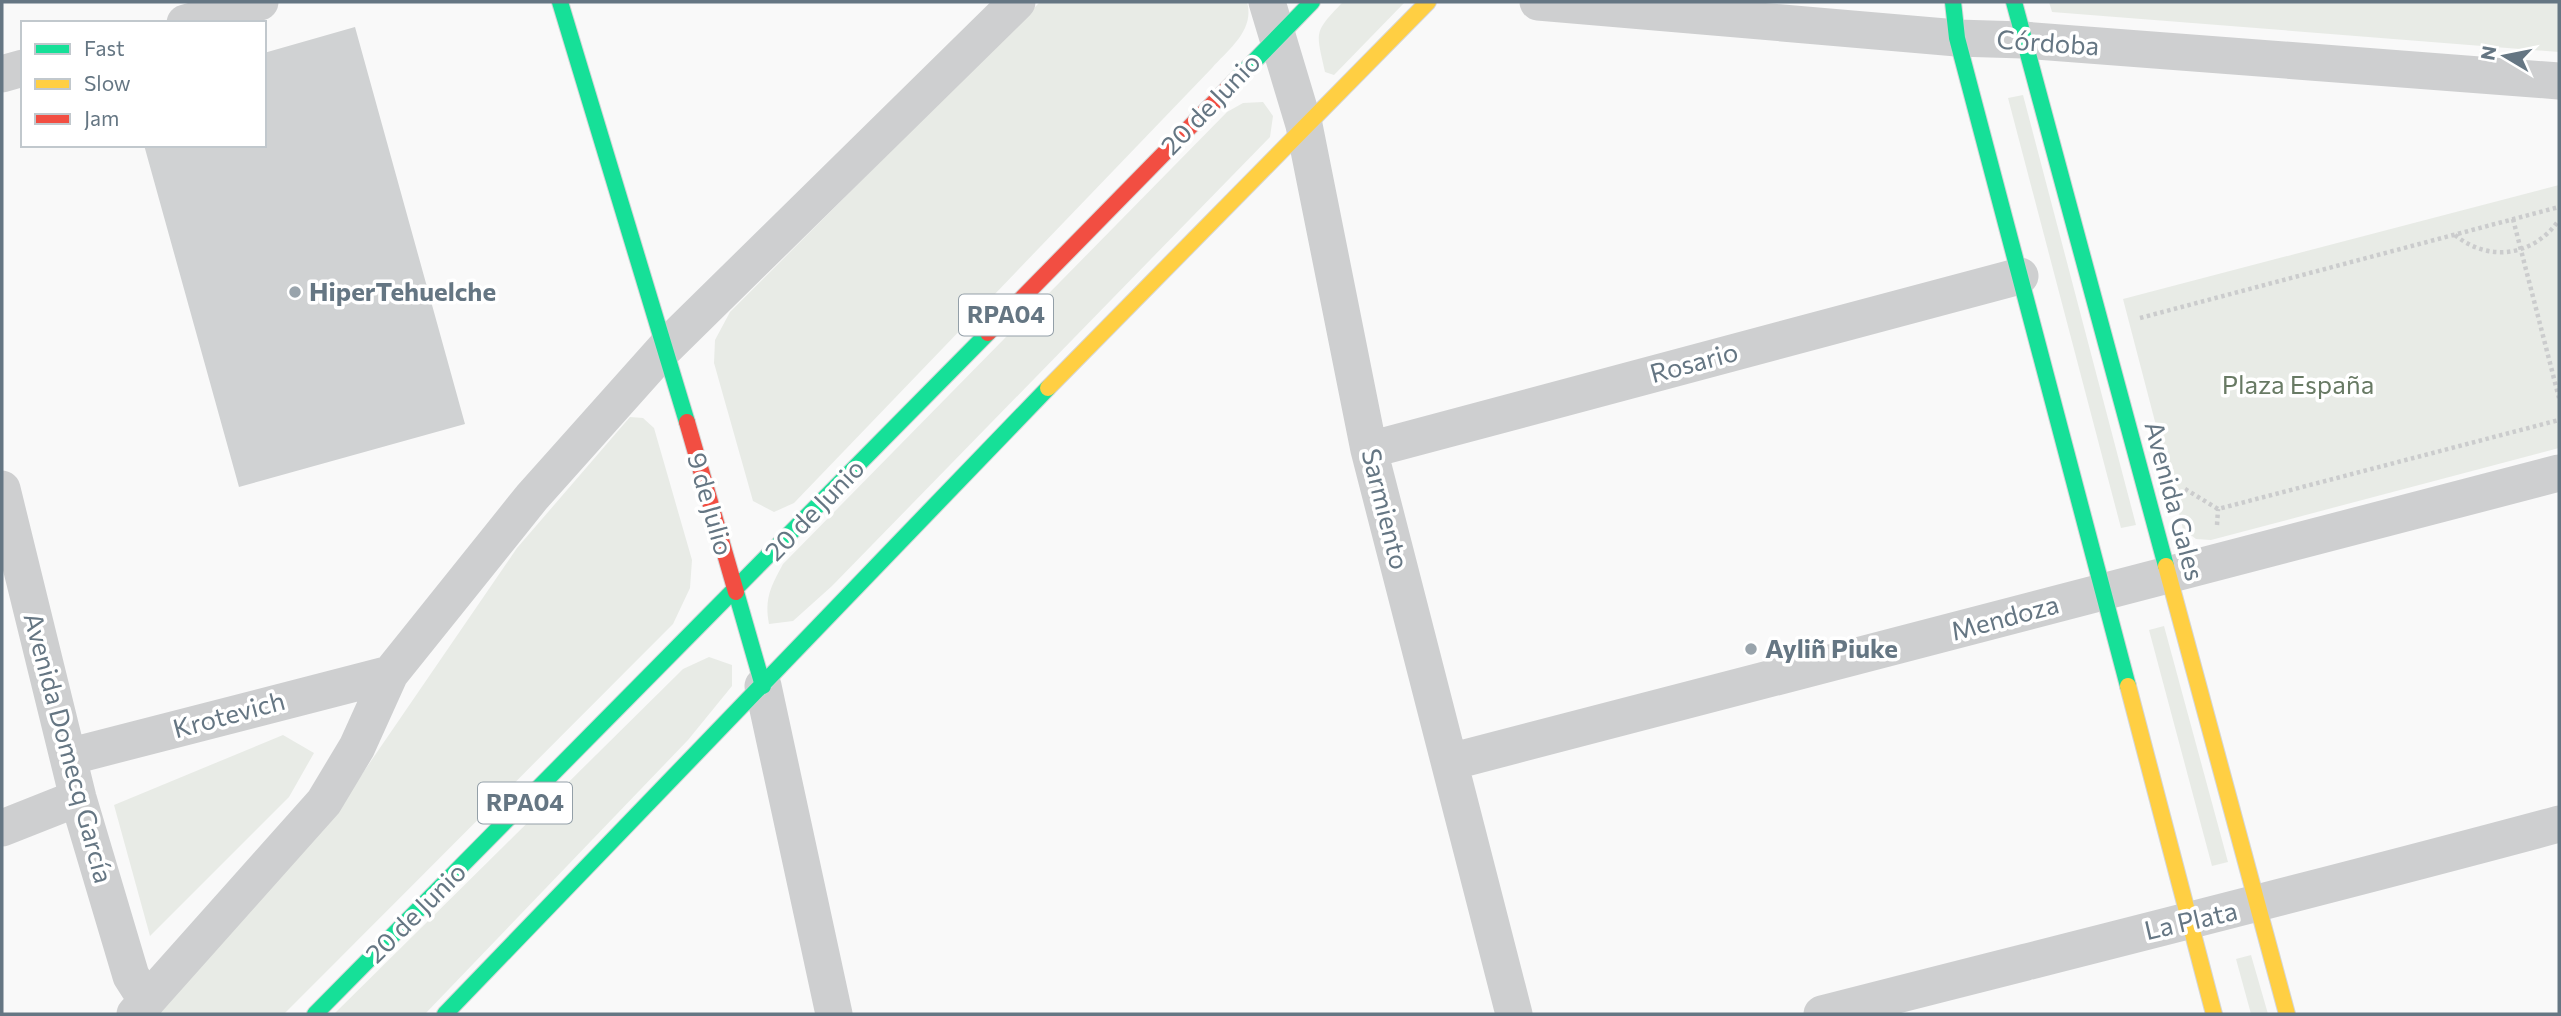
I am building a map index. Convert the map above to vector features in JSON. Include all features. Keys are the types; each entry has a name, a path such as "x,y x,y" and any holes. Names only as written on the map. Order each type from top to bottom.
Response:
{"main road":[{"name":"9 de Julio","path":"560,2 666,347 763,685"},
{"name":"20 de Junio","path":"315,1014 735,592 1312,2"},
{"name":"RPA04","path":"445,1014 1304,125 1429,2"},
{"path":"1953,2 1957,38 2214,1014"},
{"name":"Avenida Gales","path":"2014,2 2287,1014"}],"street":[{"path":"192,21 260,2"},
{"path":"141,1008 324,802 357,747 390,674 532,497 666,347 1017,2"},
{"name":"Sarmiento","path":"1267,2 1304,125 1369,450 1514,1014"},
{"name":"Córdoba","path":"1538,2 1957,38 2023,40 2559,81"},
{"path":"2,74 21,69"},
{"name":"Rosario","path":"1369,450 2020,276"},
{"name":"Mendoza","path":"1450,762 2559,473"},
{"name":"Avenida Domecq García","path":"2,489 11,564 141,1008"},
{"name":"Krotevich","path":"68,757 390,674"},
{"name":"9 de Julio","path":"763,685 834,1014"},
{"path":"2,828 78,797"},
{"name":"La Plata","path":"1822,1014 2188,920 2259,905 2559,824"}],"path":[{"path":"2136,320 2559,207"},
{"path":"2513,219 2559,398"},
{"path":"2455,235 2466,244 2487,252 2510,253 2532,246 2550,232 2559,219"},
{"path":"2182,477 2186,490 2218,509 2559,420"}],"green space":[{"path":"1040,2 1247,2 1248,12 1244,30 1226,54 794,503 774,512 753,501 714,363 715,340 730,312"},
{"path":"1343,2 1405,2 1334,75 1325,72 1319,33 1326,20"},
{"path":"2049,2 2559,2 2559,52 2052,12"},
{"path":"2023,95 2136,525 2121,528 2008,98"},
{"path":"1263,102 1273,116 1270,137 832,586 793,621 769,624 767,607 770,593 783,564 1227,112 1243,103"},
{"name":"Plaza España","path":"2559,185 2559,448 2211,540 2196,539 2183,529 2123,299"},
{"path":"630,417 643,418 654,428 692,560 690,588 673,624 284,1014 159,1014 336,812 517,548"},
{"path":"2164,626 2228,862 2212,866 2149,630"},
{"path":"709,657 732,665 732,686 688,740 425,1014 334,1014 683,669"},
{"path":"283,735 314,753 289,797 150,936 114,805"},
{"path":"2251,955 2268,1014 2251,1014 2236,959"}],"building":[{"path":"355,27 465,424 239,487 145,147 266,147 266,52"}],"traffic: fast":[{"path":"560,2 687,422"},
{"path":"1234,82 1312,2"},
{"path":"1953,2 1957,38 2128,686"},
{"path":"2014,2 2166,566"},
{"path":"315,1014 988,333"},
{"path":"445,1014 1048,388"},
{"path":"736,592 763,686"}],"traffic: slow":[{"path":"1048,388 1428,2"},
{"path":"2166,566 2287,1014"},
{"path":"2128,686 2214,1014"}],"traffic: jam":[{"path":"988,333 1234,82"},
{"path":"687,422 736,592"}],"place":[{"name":"HiperTehuelche","path":"295,292"},
{"name":"Ayliñ Piuke","path":"1751,649"}]}
